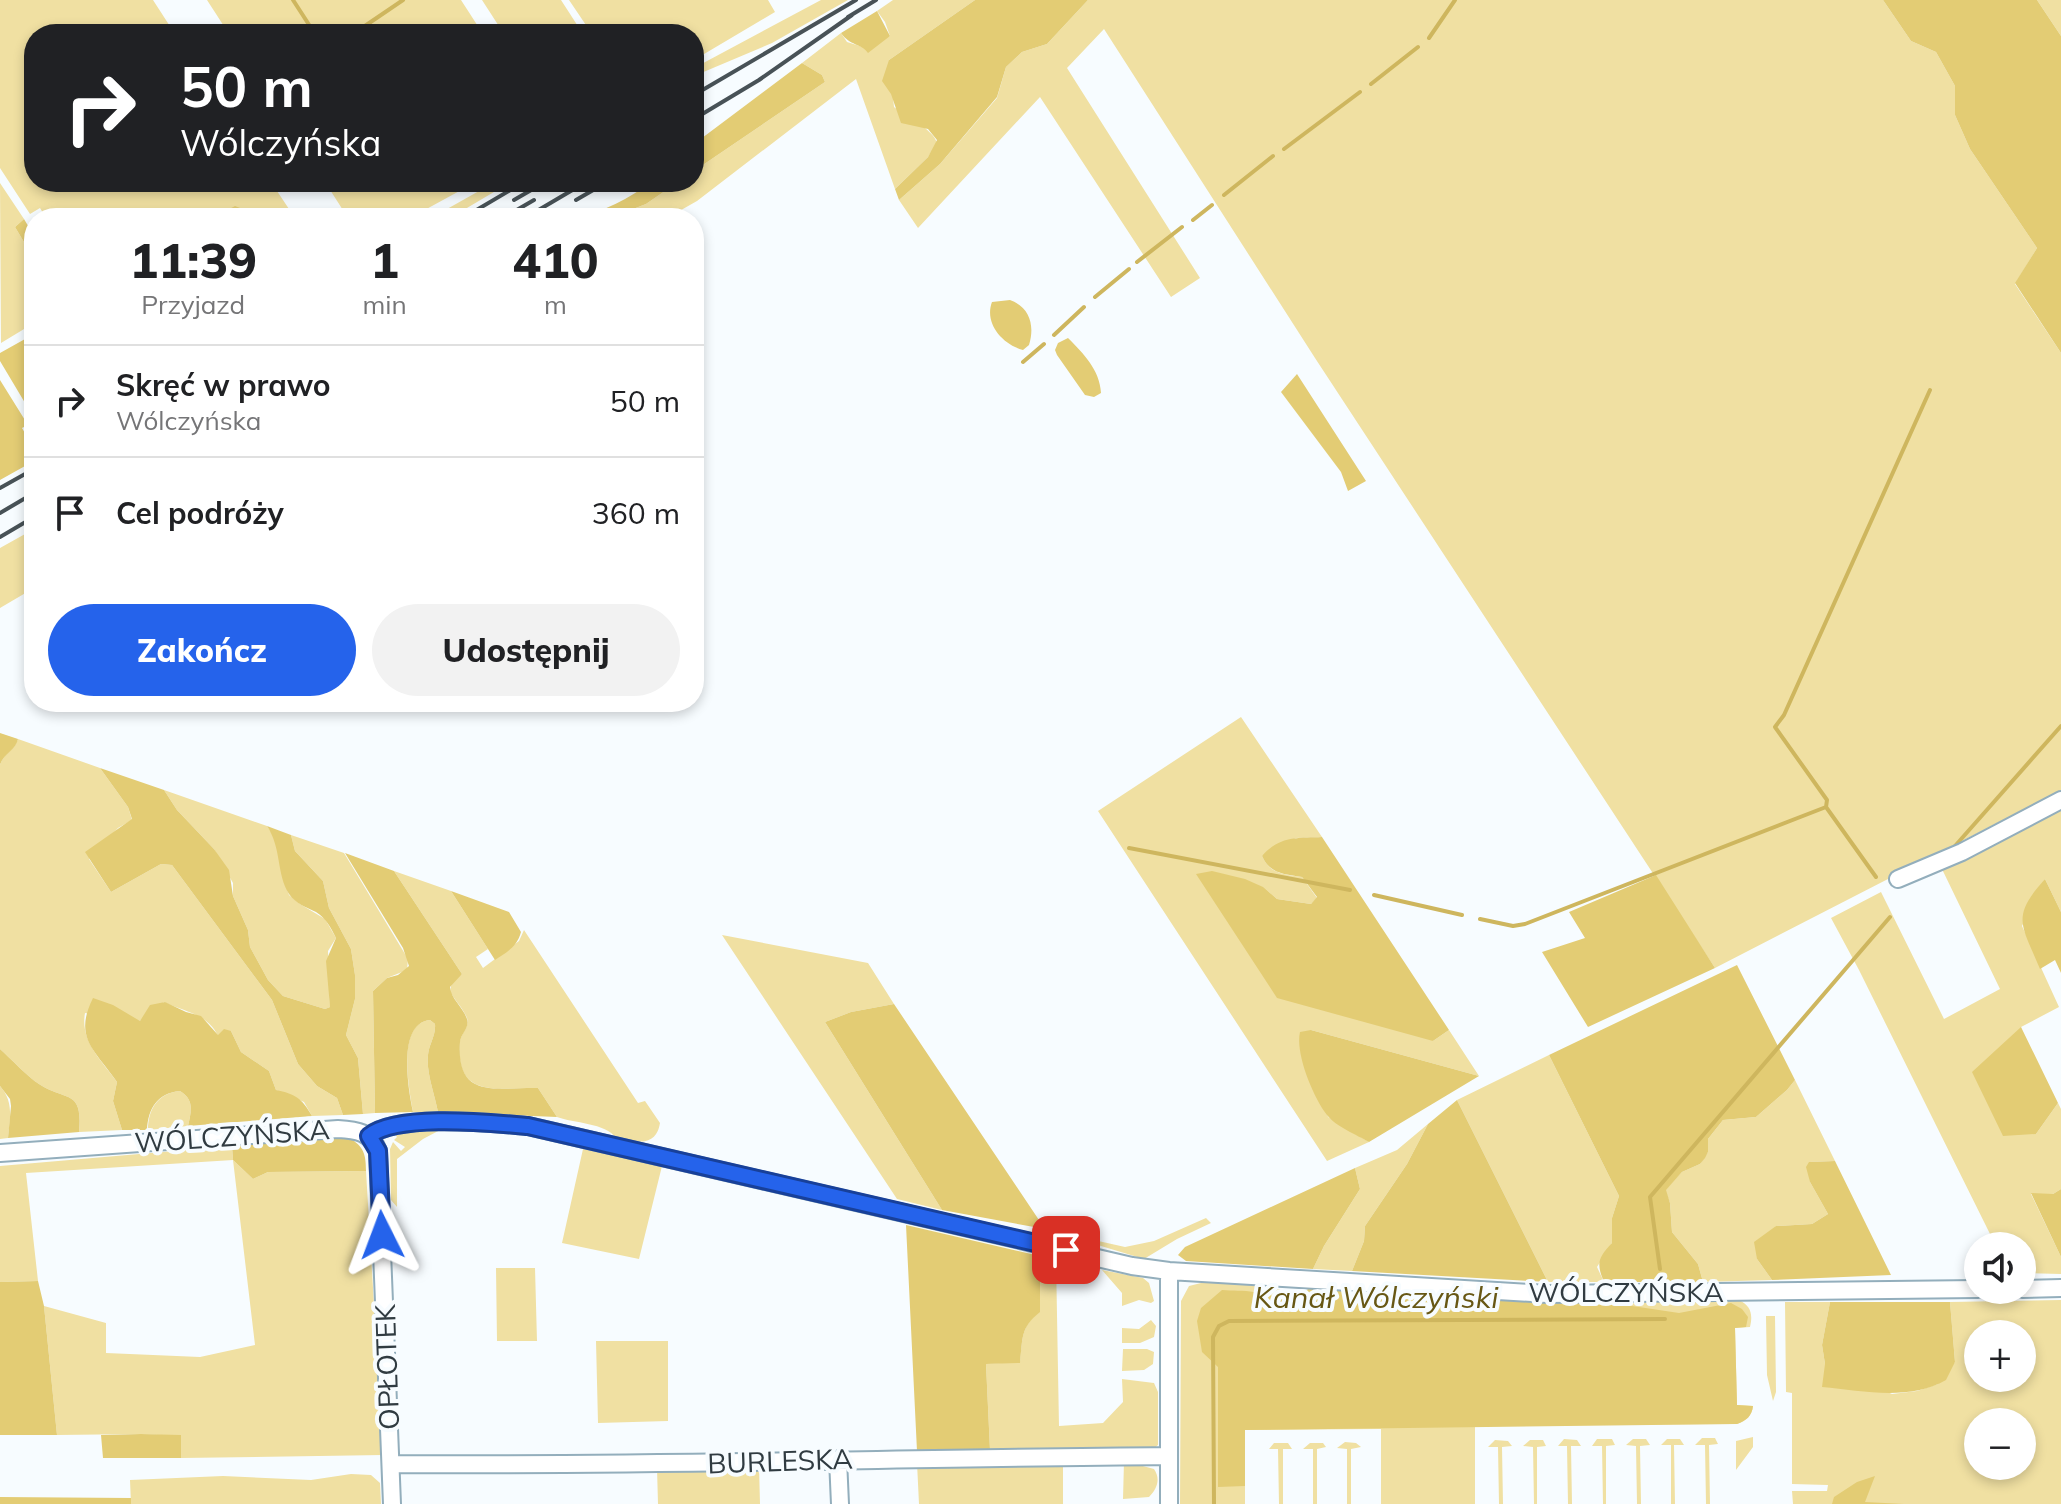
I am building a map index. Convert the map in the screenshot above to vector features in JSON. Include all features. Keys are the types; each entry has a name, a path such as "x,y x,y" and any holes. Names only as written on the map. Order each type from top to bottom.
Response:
{"street":[{"path":"1898,879 1962,852 2061,800"},
{"name":"WÓLCZYŃSKA","path":"0,1153 338,1129 355,1130 369,1136 391,1125 441,1122 528,1126 1132,1266 1169,1271 1547,1294 1964,1289"},
{"name":"OPŁOTEK","path":"369,1136 378,1151 392,1504"},
{"path":"1169,1271 1169,1504"},
{"path":"2036,1289 2061,1288"},
{"name":"BURLESKA","path":"391,1464 680,1464 838,1459 1169,1456"},
{"path":"838,1459 840,1504"}],"shaded area":[{"path":"0,0 153,0 169,24 24,24 24,192 278,192 288,208 26,208 0,168"},
{"path":"207,0 461,0 477,24 223,24"},
{"path":"482,0 561,0 577,24 498,24"},
{"path":"569,0 768,0 775,12 704,54 704,24 585,24"},
{"path":"821,0 848,0 772,43 704,72 704,63"},
{"path":"893,0 975,0 889,60 894,107 925,128 937,143 928,157 895,189 856,79 697,201 685,208 636,208 663,192 704,192 704,164 825,82 822,75 802,63 841,33 847,42 863,47 890,36 877,11"},
{"path":"975,0 1088,0 1047,44 1022,52 1006,67 997,97 940,164 899,200 895,189 928,157 937,140 928,129 901,123 891,94 882,81 889,60"},
{"path":"1088,0 1883,0 1911,41 1936,52 1955,86 1955,115 1970,149 2037,248 2015,284 2061,353 2061,790 1715,968 1315,358 1104,29 1067,68 1200,278 1171,297 1040,97 918,228 899,200 940,164 997,98 1006,67 1022,52 1047,44"},
{"path":"1883,0 2037,0 2061,36 2061,353 2015,283 2037,248 1970,149 1955,115 1955,86 1936,52 1911,41"},
{"path":"2037,0 2061,0 2061,36"},
{"path":"877,11 890,36 868,53 841,33"},
{"path":"802,63 822,75 825,82 704,164 704,136"},
{"path":"0,183 24,219 15,227 24,242 24,329 1,343"},
{"path":"331,192 458,192 428,208 342,208"},
{"path":"477,192 494,192 467,208 449,208"},
{"path":"663,192 636,208 606,208 616,204 634,194"},
{"path":"24,219 24,242 15,227"},
{"path":"1010,300 1022,307 1031,324 1029,345 1023,350 1002,338 991,318 992,302"},
{"path":"1068,338 1085,356 1098,377 1101,393 1094,397 1085,395 1057,355 1055,350 1058,343"},
{"path":"24,340 24,401 0,361 0,353"},
{"path":"1297,374 1366,481 1348,491 1341,472 1281,392"},
{"path":"0,380 24,419 24,467 0,480"},
{"path":"24,535 24,594 0,608 0,548"},
{"path":"1241,717 1322,837 1296,838 1262,856 1273,870 1302,877 1317,898 1311,904 1277,899 1263,887 1433,1041 1449,1030 1479,1076 1311,1030 1328,1117 1369,1142 1327,1161 1098,811"},
{"path":"0,733 18,739 0,765"},
{"path":"18,739 100,768 128,807 132,820 118,828 89,859 111,892 161,864 172,865 272,1000 298,1064 317,1086 337,1098 343,1115 312,1116 304,1102 276,1090 269,1071 241,1052 231,1031 218,1036 202,1018 164,1002 140,1021 85,1013 84,1023 89,1041 117,1082 113,1101 122,1130 79,1132 80,1118 75,1102 39,1084 0,1049 0,765"},
{"path":"100,768 164,790 177,810 214,849 229,870 233,896 248,930 250,947 268,980 283,996 325,1009 330,1007 326,961 336,938 323,917 298,903 289,894 267,826 291,835 295,851 323,881 329,908 351,949 355,999 346,1035 358,1058 363,1114 343,1115 337,1098 317,1086 298,1064 272,1000 172,865 161,864 111,892 85,852 132,819 128,807"},
{"path":"164,790 267,826 277,841 289,895 325,919 336,938 328,951 330,1007 325,1009 283,996 268,980 250,947 248,930 233,896 233,883 214,849 177,810"},
{"path":"2061,805 2061,912 2045,879 2022,926 2059,1007 2021,1027 2036,1134 2058,1103 2061,1109 2061,1189 2053,1194 2031,1194 2061,1257 2061,1274 2036,1273 2036,1232 1989,1232 1831,918 1881,892 1944,1019 2000,989 1941,867"},
{"path":"291,835 344,853 408,959 407,970 387,978 373,991 375,1113 363,1114 358,1058 346,1035 355,999 351,949 329,908 323,881 295,851"},
{"path":"1322,837 1449,1030 1433,1041 1277,998 1196,874 1212,871 1245,879 1263,887 1277,899 1311,904 1317,897 1302,877 1273,870 1262,856 1282,841"},
{"path":"345,853 394,871 462,974 450,987 468,1022 460,1042 465,1074 482,1087 538,1088 557,1117 438,1112 428,1069 435,1028 430,1020 420,1024 413,1032 409,1044 407,1074 413,1112 375,1113 373,991 387,978 398,975 409,966 403,948"},
{"path":"394,871 451,891 488,949 476,957 483,968 519,941 524,930 638,1103 645,1101 660,1123 654,1136 637,1142 616,1138 597,1126 557,1117 538,1088 494,1088 471,1081 464,1073 460,1060 460,1041 467,1018 450,992 452,981 462,974"},
{"path":"1656,875 1715,968 1588,1027 1542,952 1585,938 1569,912"},
{"path":"2045,879 2061,912 2061,973 2055,960 2040,969 2024,931 2023,913 2027,903"},
{"path":"451,891 509,912 521,932 514,945 495,960"},
{"path":"722,935 868,963 894,1004 851,1012 825,1022 942,1210 897,1199"},
{"path":"1737,965 1795,1080 1756,1117 1723,1120 1708,1139 1705,1158 1700,1164 1682,1172 1666,1190 1672,1232 1698,1264 1703,1282 1604,1282 1600,1261 1612,1243 1612,1218 1619,1196 1549,1055"},
{"path":"93,998 113,1005 140,1021 150,1005 165,1002 201,1016 218,1035 224,1029 231,1031 241,1052 269,1071 276,1090 297,1098 312,1116 188,1126 190,1102 180,1091 165,1095 155,1103 147,1130 122,1130 113,1101 117,1082 94,1052 86,1034 87,1012"},
{"path":"894,1004 1045,1229 942,1210 825,1022 851,1012"},
{"path":"430,1020 435,1028 428,1069 438,1112 413,1112 407,1058 409,1044 412,1032 419,1024"},
{"path":"2021,1027 2058,1103 2036,1134 2003,1136 1972,1072"},
{"path":"1311,1030 1479,1076 1369,1142 1331,1119 1316,1097 1306,1075 1299,1041 1300,1032"},
{"path":"0,1049 39,1084 75,1102 80,1118 79,1132 8,1138 11,1106 10,1099 0,1086"},
{"path":"1549,1055 1619,1196 1612,1218 1612,1243 1597,1267 1604,1282 1548,1282 1457,1100"},
{"path":"1795,1080 1835,1161 1809,1162 1810,1182 1828,1214 1812,1224 1776,1226 1757,1259 1772,1280 1703,1282 1698,1264 1672,1232 1670,1203 1665,1190 1682,1172 1700,1164 1708,1152 1708,1139 1723,1120 1756,1117"},
{"path":"0,1086 9,1104 10,1117 8,1138 0,1139"},
{"path":"180,1091 190,1102 188,1126 148,1130 156,1103 172,1092"},
{"path":"1457,1100 1548,1282 1352,1271 1364,1241 1365,1226 1407,1164 1428,1124"},
{"path":"1428,1124 1407,1164 1365,1226 1364,1241 1352,1271 1313,1269 1360,1189 1355,1168 1397,1150"},
{"path":"442,1129 397,1159 397,1207 391,1200 390,1149 393,1142 401,1151 405,1147 394,1140 397,1137 395,1134"},
{"path":"349,1138 363,1152 366,1171 268,1172 253,1179 233,1160 232,1146"},
{"path":"232,1146 233,1160 26,1173 38,1281 0,1282 0,1166"},
{"path":"583,1149 662,1166 639,1259 562,1243"},
{"path":"233,1160 253,1179 268,1172 366,1171 383,1455 181,1458 181,1436 57,1435 44,1306 106,1323 106,1353 200,1357 255,1345"},
{"path":"1835,1161 1891,1275 1772,1280 1757,1259 1754,1242 1776,1226 1812,1224 1828,1214 1810,1182 1806,1167 1809,1162"},
{"path":"1355,1168 1360,1189 1313,1269 1186,1261 1178,1255 1185,1247"},
{"path":"2061,1189 2061,1257 2031,1193 2053,1194"},
{"path":"1206,1218 1211,1223 1144,1259 1045,1229 1125,1247 1154,1241"},
{"path":"906,1225 1040,1256 1040,1312 1026,1329 1020,1363 986,1364 990,1450 917,1451"},
{"path":"1040,1256 1056,1259 1059,1426 1103,1423 1123,1402 1122,1379 1154,1383 1158,1392 1158,1445 1153,1449 990,1450 986,1364 1020,1362 1026,1328 1040,1311"},
{"path":"496,1268 535,1268 537,1341 497,1341"},
{"path":"1102,1270 1143,1278 1149,1283 1154,1301 1139,1300 1122,1306 1122,1293"},
{"path":"38,1281 44,1306 57,1435 0,1435 0,1282"},
{"path":"1209,1281 1262,1285 1300,1295 1314,1285 1551,1301 1739,1300 1749,1308 1751,1318 1750,1327 1735,1328 1737,1405 1753,1406 1748,1418 1737,1424 1475,1425 1475,1504 1381,1504 1381,1429 1245,1430 1245,1504 1180,1504 1181,1301 1189,1286"},
{"path":"1314,1285 1612,1303 1679,1313 1731,1303 1748,1317 1746,1327 1735,1328 1737,1405 1753,1406 1752,1410 1748,1418 1737,1424 1245,1430 1245,1486 1218,1487 1218,1367 1202,1352 1197,1321 1201,1308 1222,1290 1250,1291 1285,1298 1298,1295"},
{"path":"2036,1300 2061,1300 2061,1504 1793,1504 1792,1491 1827,1491 1828,1485 1792,1484 1792,1393 1786,1392 1785,1302 1830,1302 1822,1345 1825,1364 1892,1394 1938,1384 1955,1362 1950,1302 2036,1304"},
{"path":"1830,1302 1950,1302 1955,1362 1946,1380 1917,1391 1901,1392 1822,1387 1825,1364 1822,1345"},
{"path":"1766,1316 1775,1316 1776,1392 1773,1401 1767,1375"},
{"path":"1151,1320 1156,1326 1154,1337 1140,1343 1122,1343 1122,1328 1139,1329"},
{"path":"596,1341 668,1341 668,1421 598,1423"},
{"path":"1123,1349 1154,1352 1153,1364 1144,1370 1122,1371"},
{"path":"101,1435 181,1435 181,1458 103,1458"},
{"path":"1753,1437 1753,1447 1736,1470 1736,1441"},
{"path":"1702,1438 1715,1438 1718,1444 1709,1445 1710,1504 1706,1504 1705,1445 1695,1445"},
{"path":"1564,1439 1577,1440 1581,1446 1571,1446 1572,1504 1568,1504 1567,1446 1558,1446"},
{"path":"1597,1439 1612,1439 1615,1445 1606,1446 1606,1504 1603,1504 1602,1446 1592,1446"},
{"path":"1633,1439 1646,1439 1650,1445 1640,1446 1641,1504 1637,1504 1636,1446 1626,1445"},
{"path":"1667,1439 1680,1439 1684,1445 1674,1445 1675,1504 1671,1504 1671,1445 1661,1445"},
{"path":"1495,1440 1508,1441 1512,1446 1502,1447 1503,1504 1499,1504 1498,1447 1488,1447"},
{"path":"1530,1440 1543,1440 1546,1446 1537,1447 1537,1504 1534,1504 1533,1447 1523,1446"},
{"path":"1345,1442 1361,1447 1351,1449 1351,1504 1347,1504 1347,1449 1337,1448"},
{"path":"1274,1443 1288,1443 1292,1449 1283,1449 1283,1504 1279,1504 1278,1449 1269,1449"},
{"path":"1310,1443 1323,1443 1326,1447 1317,1449 1317,1504 1313,1504 1313,1449 1303,1449"},
{"path":"1063,1461 1063,1504 919,1504 917,1463"},
{"path":"1124,1461 1154,1469 1157,1484 1149,1497 1123,1499"},
{"path":"759,1465 760,1504 658,1504 657,1468"},
{"path":"351,1474 371,1475 380,1483 381,1504 131,1504 130,1480 223,1476 311,1480"},
{"path":"1875,1476 1865,1502 1904,1504 1832,1504 1834,1497 1857,1482"},
{"path":"0,1497 131,1498 131,1504 0,1504"}],"waterway":[{"path":"293,0 309,24"},
{"path":"368,24 403,0"},
{"path":"1429,38 1455,0"},
{"path":"1371,84 1418,47"},
{"path":"1284,149 1360,92"},
{"path":"1224,195 1273,156"},
{"path":"1193,220 1212,205"},
{"path":"1137,262 1182,227"},
{"path":"1095,297 1129,269"},
{"path":"1054,335 1084,307"},
{"path":"1023,362 1044,344"},
{"path":"1876,877 1775,727 1784,715 1930,390"},
{"name":"Kanał Wólczyński","path":"1955,846 2061,726"},
{"path":"1480,919 1513,926 1525,924 1826,807"},
{"path":"1129,848 1350,890"},
{"path":"1374,895 1462,915"},
{"name":"Kanał Wólczyński","path":"1660,1269 1650,1197 1890,917"},
{"name":"Kanał Wólczyński","path":"1214,1504 1213,1337 1219,1326 1229,1321 1665,1319"}],"railway":[{"path":"704,89 856,0"},
{"path":"848,17 876,0"},
{"path":"704,113 759,80 852,15"},
{"path":"480,208 507,192"},
{"path":"514,200 528,192"},
{"path":"542,208 569,192"},
{"path":"576,200 590,192"},
{"path":"520,208 534,200"},
{"path":"0,488 24,475"},
{"path":"0,513 24,499"},
{"path":"0,537 24,523"}],"route":[{"path":"382,1235 378,1151 369,1136 391,1125 486,1122 528,1126 1066,1250"}]}
